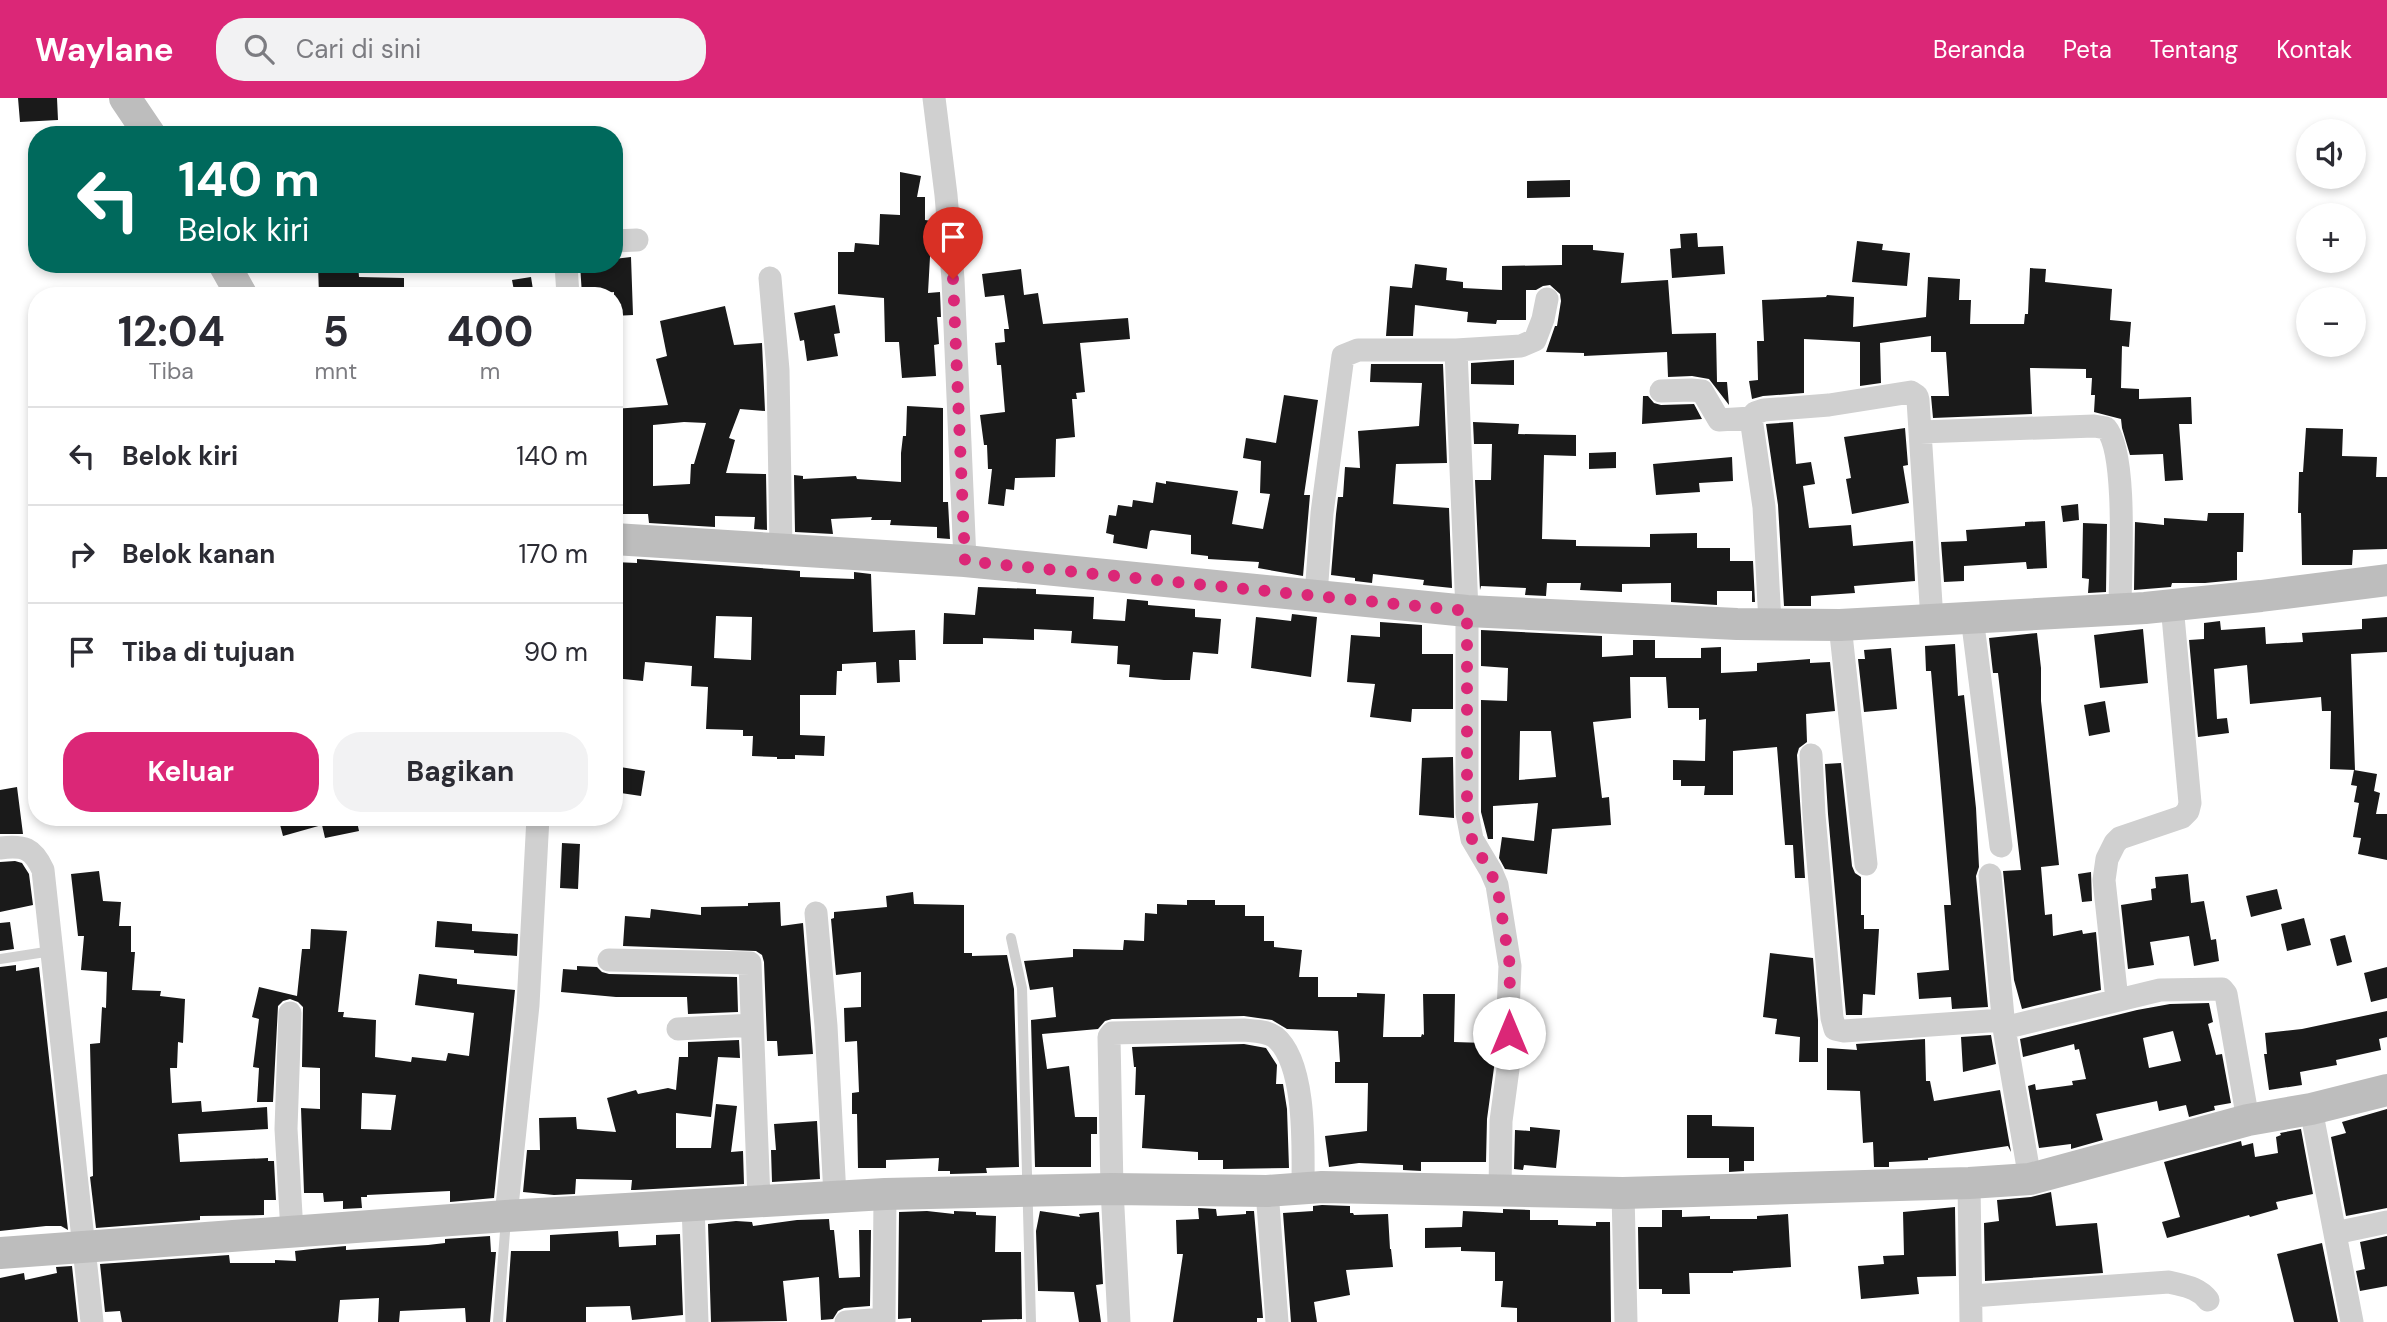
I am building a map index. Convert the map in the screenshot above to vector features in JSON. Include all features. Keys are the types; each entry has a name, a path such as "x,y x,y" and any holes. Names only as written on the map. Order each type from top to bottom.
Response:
{"street":[{"path":"125,98 144,126"},
{"path":"934,98 953,279 965,561"},
{"path":"770,278 778,370 781,549"},
{"path":"1316,595 1322,513 1343,356 1358,350 1456,350 1521,346 1535,340 1547,299"},
{"path":"1456,350 1467,611 1468,826 1472,839 1497,885 1510,966 1510,1054 1500,1130 1500,1192"},
{"path":"1661,391 1702,391 1718,420 1751,418"},
{"path":"1770,624 1764,507 1751,418 1755,413 1764,410 1829,405 1910,392 1917,396 1918,400 1932,620"},
{"path":"1920,432 2094,426 2106,428 2114,442 2119,470 2120,609"},
{"path":"623,540 965,561 1467,611 1770,624 1840,625 2120,609 2261,596 2387,580"},
{"path":"2117,1000 2104,880 2107,859 2120,838 2182,817 2188,811 2190,803 2172,605"},
{"path":"1972,617 2001,846"},
{"path":"1840,625 1866,864"},
{"path":"1811,755 1821,908 1835,1029 1844,1031 2003,1024 2160,990 2222,989 2226,994 2248,1120"},
{"path":"506,1216 528,1005 538,827"},
{"path":"0,848 15,846 27,849 37,858 43,870 90,1246 92,1322"},
{"path":"1990,875 2003,1024 2030,1179"},
{"path":"816,913 826,1026 835,1196"},
{"path":"609,960 750,963 759,1200"},
{"path":"290,1013 286,1129 292,1232"},
{"path":"678,1029 752,1025"},
{"path":"1119,1322 1112,1189 1109,1037 1112,1033 1244,1030 1258,1031 1275,1037 1288,1055 1295,1072 1302,1116 1303,1188"},
{"path":"0,1253 506,1216 885,1194 1112,1189 1267,1191 1303,1188 1623,1193 2030,1179 2248,1120 2311,1109 2387,1090"},
{"path":"2311,1109 2352,1322"},
{"path":"1969,1183 1971,1322"},
{"path":"1267,1191 1278,1322"},
{"path":"1623,1193 1626,1322"},
{"path":"846,1322 884,1320 885,1194"},
{"path":"693,1204 697,1322"},
{"path":"2335,1233 2387,1222"},
{"path":"1972,1296 2169,1282 2202,1292 2208,1300"}],"lane":[{"path":"1011,938 1021,988 1031,1322"},
{"path":"0,959 52,951"},
{"path":"498,1322 506,1216"}],"building":[{"path":"18,98 57,98 58,120 20,122"},
{"path":"900,172 921,176 917,197 925,197 925,220 932,221 928,293 940,292 941,317 937,317 939,344 934,345 936,376 902,378 899,342 885,342 884,298 838,294 838,252 854,252 855,243 879,245 880,214 900,215"},
{"path":"1570,180 1570,197 1527,198 1527,181"},
{"path":"1697,233 1698,247 1723,246 1725,274 1672,278 1670,249 1681,248 1680,234"},
{"path":"1857,241 1883,244 1882,250 1910,253 1907,286 1852,282"},
{"path":"1562,245 1593,245 1593,250 1624,253 1621,283 1668,280 1672,334 1716,333 1717,382 1727,382 1729,405 1709,379 1692,376 1668,377 1667,352 1584,356 1584,353 1546,352 1557,326 1561,301 1560,294 1550,285 1526,290 1526,320 1497,320 1496,324 1467,322 1468,312 1415,305 1413,336 1386,336 1390,286 1412,288 1415,264 1447,268 1446,280 1463,282 1463,288 1502,290 1502,266 1562,265"},
{"path":"631,257 633,315 623,316 623,287 581,287 581,273 623,273 623,258"},
{"path":"2030,268 2046,269 2045,282 2112,289 2110,320 2131,322 2129,347 2122,346 2121,388 2139,389 2139,399 2191,397 2192,424 2179,424 2183,480 2165,481 2163,454 2130,455 2121,419 2094,412 2092,378 2086,378 2086,369 2030,368 2032,414 1933,418 1931,396 1949,396 1946,352 1931,352 1931,336 1880,343 1881,383 1860,386 1860,342 1804,339 1804,393 1752,399 1749,381 1758,380 1757,341 1764,341 1762,300 1827,295 1854,297 1853,327 1926,317 1928,277 1960,279 1959,300 1971,300 1970,324 2024,324 2025,314 2028,314"},
{"path":"1021,269 1024,295 1038,293 1043,324 1128,318 1130,339 1080,343 1085,392 1076,393 1077,399 1072,399 1075,437 1056,439 1055,477 1015,478 1014,490 1006,489 1004,506 988,504 992,469 988,469 987,445 984,445 980,415 1005,412 1001,365 997,365 995,343 1005,342 1004,329 1009,329 1004,295 985,297 982,274"},
{"path":"318,273 359,273 359,277 404,278 404,287 319,287"},
{"path":"531,277 533,287 513,287 512,280"},
{"path":"835,305 840,333 834,334 838,356 807,361 804,340 800,341 794,313"},
{"path":"725,306 734,345 762,343 765,411 740,409 729,438 735,440 726,473 766,474 767,530 754,529 755,517 715,516 715,527 649,523 648,514 623,514 623,408 668,405 656,359 667,356 660,321","holes":["706,423 694,464 691,464 690,484 653,486 653,425"]},
{"path":"1514,360 1514,385 1471,384 1471,363"},
{"path":"1371,364 1443,364 1447,463 1396,464 1393,504 1449,508 1452,588 1423,585 1424,580 1373,574 1372,583 1331,575 1338,497 1343,497 1345,467 1360,468 1358,431 1419,426 1422,383 1370,382"},
{"path":"1284,395 1318,400 1304,495 1310,495 1303,576 1258,568 1259,562 1208,559 1208,556 1191,554 1191,535 1152,530 1147,549 1113,543 1114,535 1106,533 1109,515 1116,516 1118,505 1132,507 1133,500 1153,503 1156,482 1166,484 1166,481 1238,491 1232,524 1263,529 1270,494 1260,493 1261,461 1243,458 1246,438 1276,443"},
{"path":"1643,396 1648,396 1654,403 1661,405 1694,404 1702,419 1642,424"},
{"path":"907,406 943,408 943,502 948,502 950,539 937,538 937,527 890,525 891,520 871,520 872,517 831,519 833,534 795,532 794,475 803,476 803,479 856,476 857,479 901,482 901,453 903,436 906,436"},
{"path":"1473,422 1519,424 1518,434 1576,435 1576,456 1544,455 1542,539 1576,540 1576,546 1650,547 1650,534 1697,533 1697,548 1730,548 1730,561 1753,561 1755,602 1752,602 1752,591 1717,591 1717,605 1671,602 1671,583 1622,584 1622,592 1580,590 1581,583 1547,583 1546,596 1525,595 1526,588 1481,586 1480,590 1475,480 1491,480 1492,444 1474,444"},
{"path":"1793,422 1796,464 1811,462 1815,484 1803,486 1809,528 1851,525 1853,546 1913,541 1915,581 1854,586 1855,593 1811,596 1811,606 1784,606 1778,505 1766,424"},
{"path":"1905,428 1908,465 1903,466 1909,503 1852,514 1846,479 1851,478 1844,437"},
{"path":"2306,428 2343,429 2342,456 2377,457 2376,477 2387,477 2387,549 2353,550 2352,565 2302,565 2301,513 2298,513 2299,472 2303,472"},
{"path":"1616,452 1616,468 1589,469 1589,453"},
{"path":"1732,457 1733,481 1699,483 1700,492 1656,495 1653,464"},
{"path":"2078,504 2079,520 2063,522 2061,506"},
{"path":"2208,513 2244,513 2243,552 2237,552 2237,580 2172,583 2171,587 2134,590 2135,522 2164,525 2164,518 2207,521"},
{"path":"2045,521 2047,568 2027,569 2026,562 1964,566 1964,581 1944,582 1941,542 1967,541 1966,530 2025,526 2025,522"},
{"path":"2083,523 2107,524 2106,592 2088,593 2089,579 2082,578"},
{"path":"637,559 800,571 800,577 854,579 854,572 871,574 873,632 915,630 916,660 899,660 900,682 877,683 876,662 842,664 842,671 837,671 836,695 800,695 800,735 825,736 824,756 795,755 795,759 777,759 752,756 753,736 743,736 743,730 706,729 708,687 691,686 692,666 645,662 643,681 623,679 623,562 637,563","holes":["716,616 752,617 751,660 714,658"]},
{"path":"978,587 1036,589 1036,594 1094,597 1093,619 1125,621 1127,599 1148,601 1148,605 1195,609 1195,617 1221,619 1218,654 1193,652 1190,680 1164,680 1129,677 1130,665 1117,664 1118,646 1071,643 1072,631 1034,629 1034,640 983,638 983,644 943,644 944,613 975,615"},
{"path":"1292,614 1317,617 1311,677 1251,668 1256,617 1291,621"},
{"path":"2387,617 2387,652 2351,654 2355,770 2330,769 2331,711 2322,711 2321,697 2250,704 2247,665 2214,669 2217,719 2227,718 2229,733 2198,737 2189,640 2204,639 2204,623 2220,621 2221,630 2265,627 2266,644 2303,642 2302,633 2362,629 2362,619"},
{"path":"1380,622 1422,625 1422,654 1453,654 1453,709 1412,709 1411,722 1370,717 1375,684 1347,682 1351,635 1380,637"},
{"path":"2143,629 2148,683 2100,688 2094,635"},
{"path":"1481,630 1602,636 1602,657 1633,655 1633,640 1655,640 1655,658 1701,658 1701,648 1721,647 1721,673 1757,671 1757,663 1810,659 1810,663 1830,662 1835,711 1806,714 1807,742 1799,748 1797,755 1805,878 1795,878 1793,845 1785,845 1777,747 1733,751 1733,795 1704,795 1705,786 1681,786 1681,780 1673,780 1673,760 1705,761 1706,719 1699,720 1699,708 1668,708 1666,677 1630,677 1631,718 1593,722 1602,798 1609,797 1611,825 1552,829 1547,874 1505,869 1499,858 1502,837 1534,841 1538,803 1493,806 1493,839 1488,839 1481,812 1481,700 1507,701 1508,668 1481,666","holes":["1520,731 1551,731 1556,777 1519,780"]},
{"path":"2037,633 2041,701 2059,865 2041,867 2045,915 2052,914 2053,936 2082,930 2083,934 2096,932 2101,990 2022,1009 2014,980 2003,871 2021,870 1998,673 1993,673 1989,638"},
{"path":"1955,644 1958,696 1964,695 1976,808 1979,867 1976,876 1988,1007 1952,1009 1951,997 1919,999 1917,973 1949,970 1944,905 1951,905 1931,671 1926,671 1925,646"},
{"path":"1891,648 1897,709 1864,712 1858,659 1865,659 1864,650"},
{"path":"2105,701 2110,732 2089,736 2084,705"},
{"path":"1453,757 1454,818 1419,815 1422,758"},
{"path":"1841,763 1852,866 1855,873 1861,877 1861,915 1864,915 1864,929 1879,929 1875,995 1863,994 1862,1015 1846,1015 1828,814 1825,764"},
{"path":"623,767 645,771 641,796 623,793"},
{"path":"2354,770 2377,774 2374,791 2380,793 2376,814 2387,814 2387,860 2358,854 2361,838 2353,837 2359,803 2354,802 2357,786 2351,785"},
{"path":"17,787 23,834 0,834 0,790"},
{"path":"280,826 318,826 283,836"},
{"path":"322,826 358,826 359,831 325,838"},
{"path":"562,843 580,844 578,889 560,888"},
{"path":"0,862 22,863 29,874 33,905 0,912"},
{"path":"99,871 103,901 121,902 119,926 131,926 131,952 135,952 132,990 161,991 160,996 185,999 183,1043 178,1042 177,1068 170,1068 172,1103 201,1101 202,1112 267,1107 268,1129 178,1134 180,1162 268,1158 268,1161 274,1161 276,1200 264,1200 264,1215 200,1216 200,1220 96,1228 90,1177 93,1176 90,1044 100,1043 102,1007 106,1008 107,972 81,970 84,936 78,936 71,874"},
{"path":"2091,872 2092,901 2082,902 2078,874"},
{"path":"2188,874 2191,903 2204,901 2211,940 2216,939 2219,961 2194,966 2189,936 2150,942 2154,965 2128,969 2121,905 2152,900 2151,889 2156,888 2155,877"},
{"path":"2277,889 2282,909 2251,917 2246,896"},
{"path":"913,892 914,904 964,905 964,953 972,953 972,956 1007,955 1014,989 1019,1167 986,1168 987,1173 950,1174 950,1171 938,1171 939,1158 886,1160 886,1168 858,1168 857,1114 852,1114 852,1093 859,1092 857,1041 845,1042 844,1008 861,1007 861,972 836,975 831,919 834,918 834,912 887,907 886,896"},
{"path":"1187,900 1215,900 1215,905 1245,905 1245,916 1264,916 1264,941 1274,941 1274,947 1302,950 1299,977 1318,977 1318,997 1357,997 1357,993 1385,994 1383,1037 1424,1035 1423,994 1455,994 1454,1042 1485,1043 1486,1016 1494,1016 1496,1053 1487,1119 1486,1162 1421,1162 1421,1171 1403,1170 1403,1165 1359,1163 1329,1167 1325,1136 1367,1131 1368,1083 1335,1083 1335,1062 1340,1062 1338,1031 1287,1029 1272,1020 1244,1016 1112,1019 1105,1021 1098,1029 1042,1034 1047,1069 1069,1066 1075,1117 1097,1117 1097,1134 1091,1134 1091,1167 1035,1167 1031,1020 1056,1017 1053,987 1030,990 1024,961 1073,957 1073,949 1123,950 1124,940 1144,941 1145,913 1157,914 1157,904 1187,905"},
{"path":"780,902 781,926 803,923 813,1054 778,1056 777,1041 767,1041 764,962 762,955 756,951 623,946 625,916 650,918 651,909 701,915 701,907"},
{"path":"2304,918 2311,945 2287,951 2281,924"},
{"path":"437,921 472,924 472,931 518,934 517,956 435,947"},
{"path":"10,922 14,949 0,951 0,923"},
{"path":"311,929 347,931 338,1012 344,1012 343,1017 376,1020 375,1057 411,1062 412,1057 446,1061 448,1053 469,1056 474,1013 415,1005 419,974 457,979 457,984 515,990 494,1198 450,1202 450,1191 367,1195 361,1197 362,1208 343,1209 343,1201 324,1202 323,1193 304,1193 301,1108 320,1109 320,1068 302,1067 303,1007 290,999 278,1006 273,1102 257,1102 259,1068 253,1067 259,1019 252,1017 259,987 297,996 302,949 310,949","holes":["362,1093 396,1095 391,1130 361,1129"]},
{"path":"2345,935 2352,962 2337,966 2330,939"},
{"path":"1770,953 1813,958 1818,1062 1799,1062 1800,1037 1775,1034 1777,1019 1763,1017"},
{"path":"16,965 16,971 39,967 68,1230 61,1226 46,1226 0,1231 0,967"},
{"path":"577,966 597,967 609,974 737,977 738,1012 688,1014 687,997 616,997 561,992 563,969 577,970"},
{"path":"2387,967 2387,998 2371,1002 2364,973"},
{"path":"2209,1003 2213,1022 2208,1024 2216,1055 2222,1054 2231,1103 2214,1106 2215,1110 2189,1117 2186,1105 2159,1111 2157,1101 2096,1114 2103,1140 2071,1149 2071,1144 2039,1148 2028,1086 2035,1084 2036,1090 2073,1085 2072,1081 2086,1079 2079,1049 2075,1050 2074,1044 2023,1057 2020,1039 2170,1004","holes":["2173,1031 2181,1061 2149,1068 2143,1038"]},
{"path":"2387,1011 2387,1037 2379,1039 2381,1050 2336,1060 2337,1065 2300,1072 2302,1085 2269,1090 2264,1054 2267,1054 2265,1033 2302,1029"},
{"path":"1991,1035 1996,1064 1963,1072 1961,1037"},
{"path":"1925,1039 1926,1081 1930,1081 1934,1101 2000,1090 2011,1152 2008,1146 1928,1160 1889,1162 1889,1167 1874,1167 1873,1142 1863,1143 1860,1091 1827,1090 1827,1048 1857,1050 1856,1044"},
{"path":"739,1040 740,1058 718,1057 711,1117 676,1113 676,1148 711,1148 716,1104 737,1106 731,1152 743,1151 744,1184 631,1190 632,1180 576,1179 575,1194 523,1192 527,1150 540,1150 539,1118 576,1117 577,1129 616,1132 607,1098 636,1090 638,1094 668,1088 676,1090 679,1057 688,1057 688,1042"},
{"path":"1244,1044 1266,1048 1277,1065 1276,1084 1283,1084 1287,1109 1289,1168 1223,1169 1223,1160 1198,1160 1198,1152 1142,1148 1145,1095 1135,1095 1136,1067 1132,1047"},
{"path":"2387,1109 2387,1208 2346,1216 2331,1137 2346,1133 2342,1122"},
{"path":"1687,1115 1712,1115 1712,1126 1754,1127 1754,1161 1744,1161 1744,1171 1729,1172 1729,1158 1687,1158"},
{"path":"817,1121 820,1179 772,1182 771,1150 776,1150 774,1124"},
{"path":"1530,1127 1560,1130 1556,1168 1524,1165 1523,1170 1514,1169 1515,1130 1530,1131"},
{"path":"2301,1129 2313,1194 2276,1202 2278,1209 2167,1238 2162,1222 2180,1217 2164,1162 2241,1141 2242,1146 2253,1143 2255,1157 2278,1153 2276,1137 2281,1135 2280,1133"},
{"path":"2051,1192 2056,1226 2097,1223 2103,1273 1985,1281 1984,1223 1999,1221 1997,1200"},
{"path":"1313,1206 1350,1206 1350,1213 1354,1215 1388,1214 1393,1267 1346,1270 1350,1295 1314,1302 1317,1322 1291,1322 1283,1213 1313,1211"},
{"path":"1955,1207 1956,1276 1917,1277 1919,1294 1861,1299 1858,1266 1884,1264 1883,1256 1904,1255 1903,1212"},
{"path":"1198,1208 1216,1209 1217,1216 1254,1211 1263,1318 1257,1318 1257,1322 1173,1322 1183,1254 1177,1254 1176,1220 1199,1219"},
{"path":"1503,1209 1530,1210 1530,1220 1558,1220 1558,1225 1596,1226 1596,1222 1610,1222 1611,1322 1517,1322 1517,1308 1501,1307 1503,1281 1495,1281 1495,1252 1461,1251 1461,1247 1425,1248 1425,1228 1462,1227 1463,1211 1503,1213"},
{"path":"1662,1210 1682,1210 1682,1217 1710,1216 1710,1219 1757,1219 1757,1216 1788,1214 1791,1267 1733,1273 1689,1273 1690,1294 1662,1294 1662,1289 1639,1289 1638,1227 1662,1227"},
{"path":"954,1211 976,1212 976,1215 996,1216 995,1252 1021,1252 1022,1319 911,1322 911,1318 898,1319 899,1212 954,1214"},
{"path":"1040,1211 1080,1217 1079,1214 1099,1212 1103,1284 1096,1285 1101,1322 1079,1322 1074,1292 1038,1291 1036,1231"},
{"path":"829,1219 830,1230 834,1230 839,1278 860,1277 859,1230 871,1230 870,1306 844,1308 838,1311 833,1319 821,1320 819,1277 783,1281 787,1321 711,1322 708,1224 736,1221 752,1222 753,1226"},
{"path":"618,1231 619,1247 656,1245 656,1235 680,1234 683,1315 632,1320 630,1306 586,1307 586,1322 506,1322 511,1251 550,1251 550,1235"},
{"path":"490,1236 491,1252 496,1252 490,1322 466,1322 465,1308 400,1311 399,1322 378,1322 379,1298 340,1300 338,1322 122,1322 120,1311 105,1312 100,1264 229,1255 230,1263 275,1263 275,1260 296,1261 295,1251 346,1246 346,1250 428,1245 445,1243 445,1239"},
{"path":"2387,1236 2387,1286 2360,1291 2356,1271 2365,1269 2360,1242"},
{"path":"2322,1243 2338,1322 2294,1322 2277,1254"},
{"path":"72,1266 78,1322 0,1322 0,1278 24,1273 25,1280 57,1273 56,1267"}],"route":[{"path":"953,279 965,561 1467,611 1468,826 1472,839 1497,885 1510,966 1509,1033"}]}
